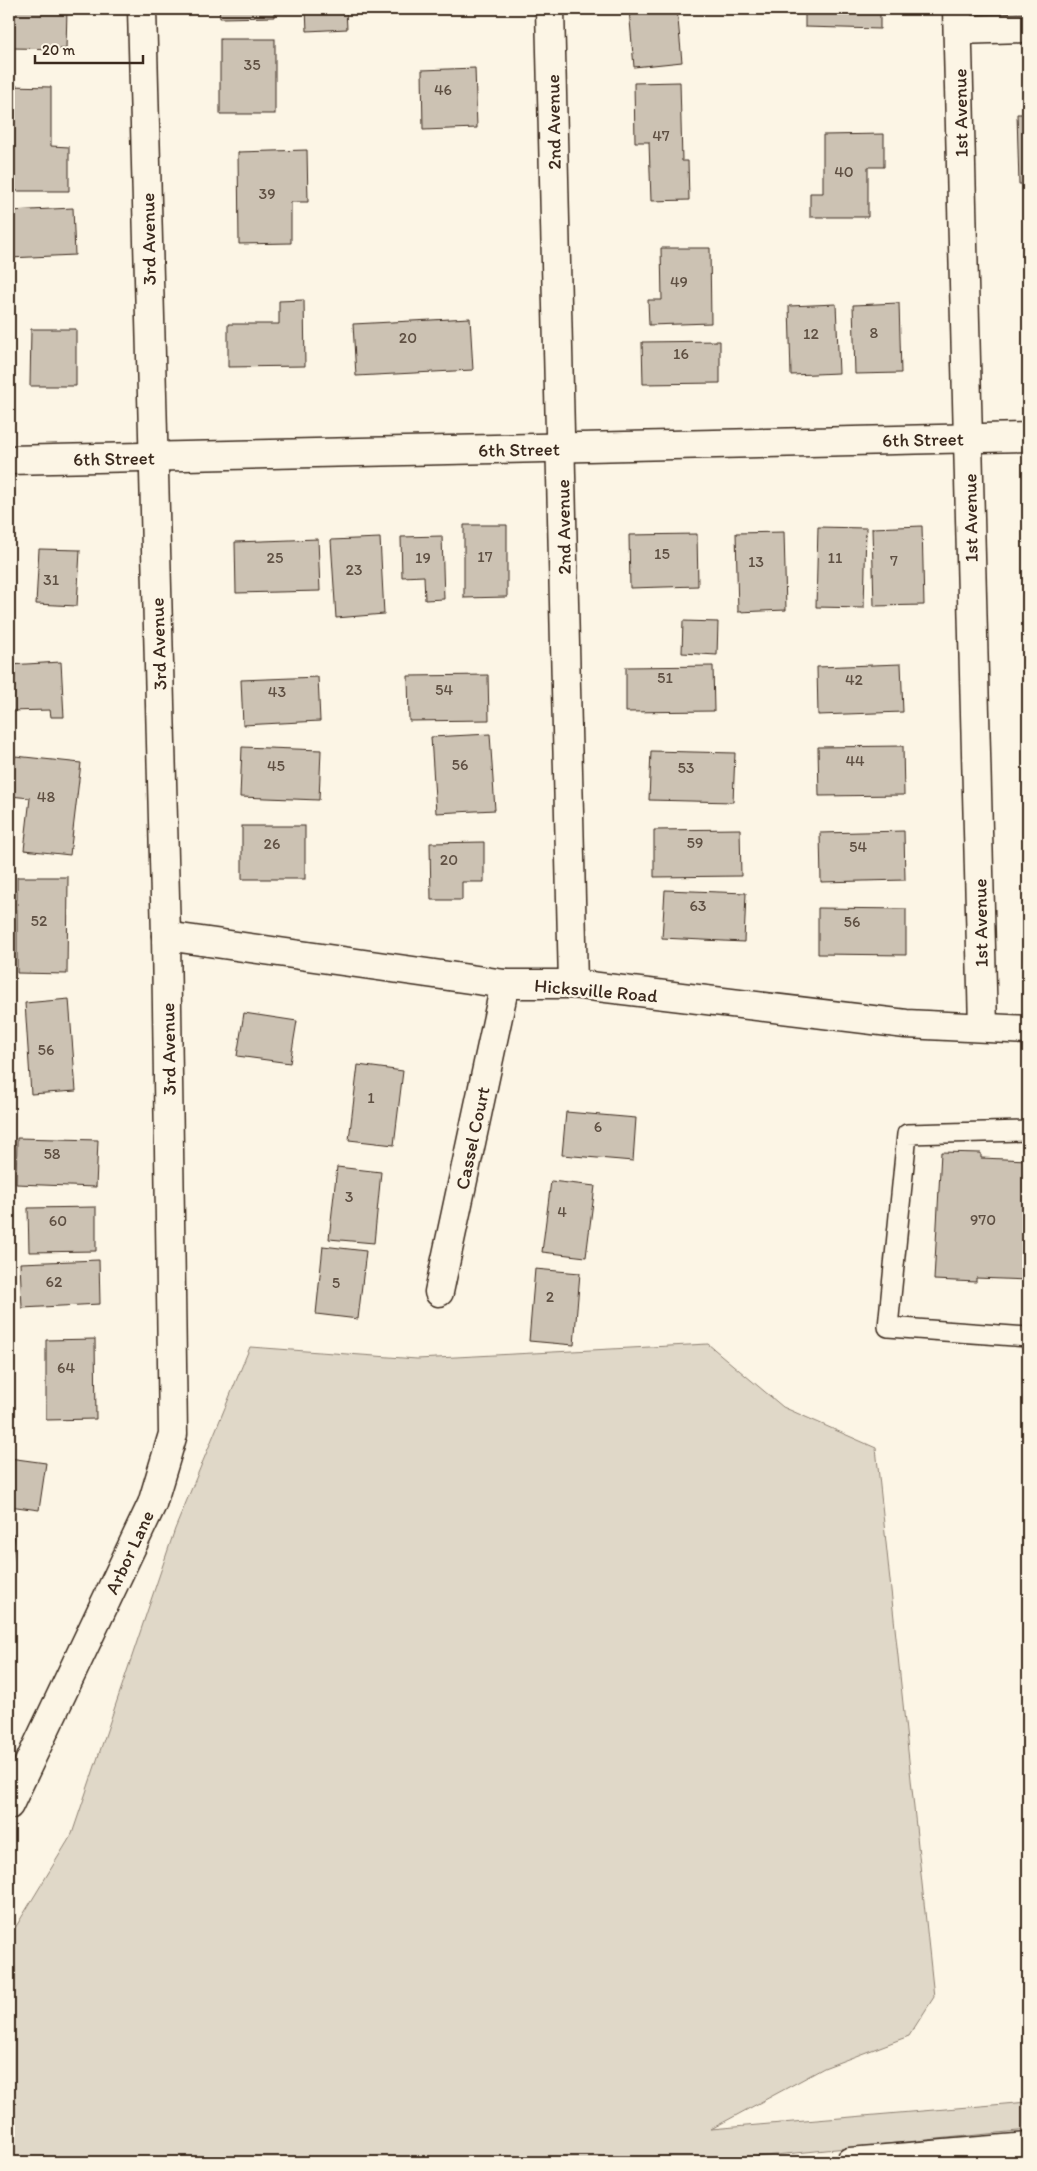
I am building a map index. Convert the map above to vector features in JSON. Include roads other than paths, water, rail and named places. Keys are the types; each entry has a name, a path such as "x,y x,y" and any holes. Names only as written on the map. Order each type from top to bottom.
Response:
{"main road":[{"name":"3rd Avenue","path":"142,9 152,457 166,936 171,1279"},
{"name":"2nd Avenue","path":"550,9 573,984"},
{"path":"958,19 1028,28"},
{"name":"1st Avenue","path":"958,19 983,1027"},
{"name":"6th Street","path":"9,460 1028,437"},
{"name":"Hicksville Road","path":"166,936 505,984 573,984 906,1024 1028,1030"},
{"name":"Cassel Court","path":"439,1292 505,984"},
{"name":"Arbor Lane","path":"9,1805 154,1495 173,1434 171,1279"},
{"path":"850,2162 1028,2148"}],"lane":[{"path":"1028,1131 907,1134 888,1327 1028,1337"}]}
